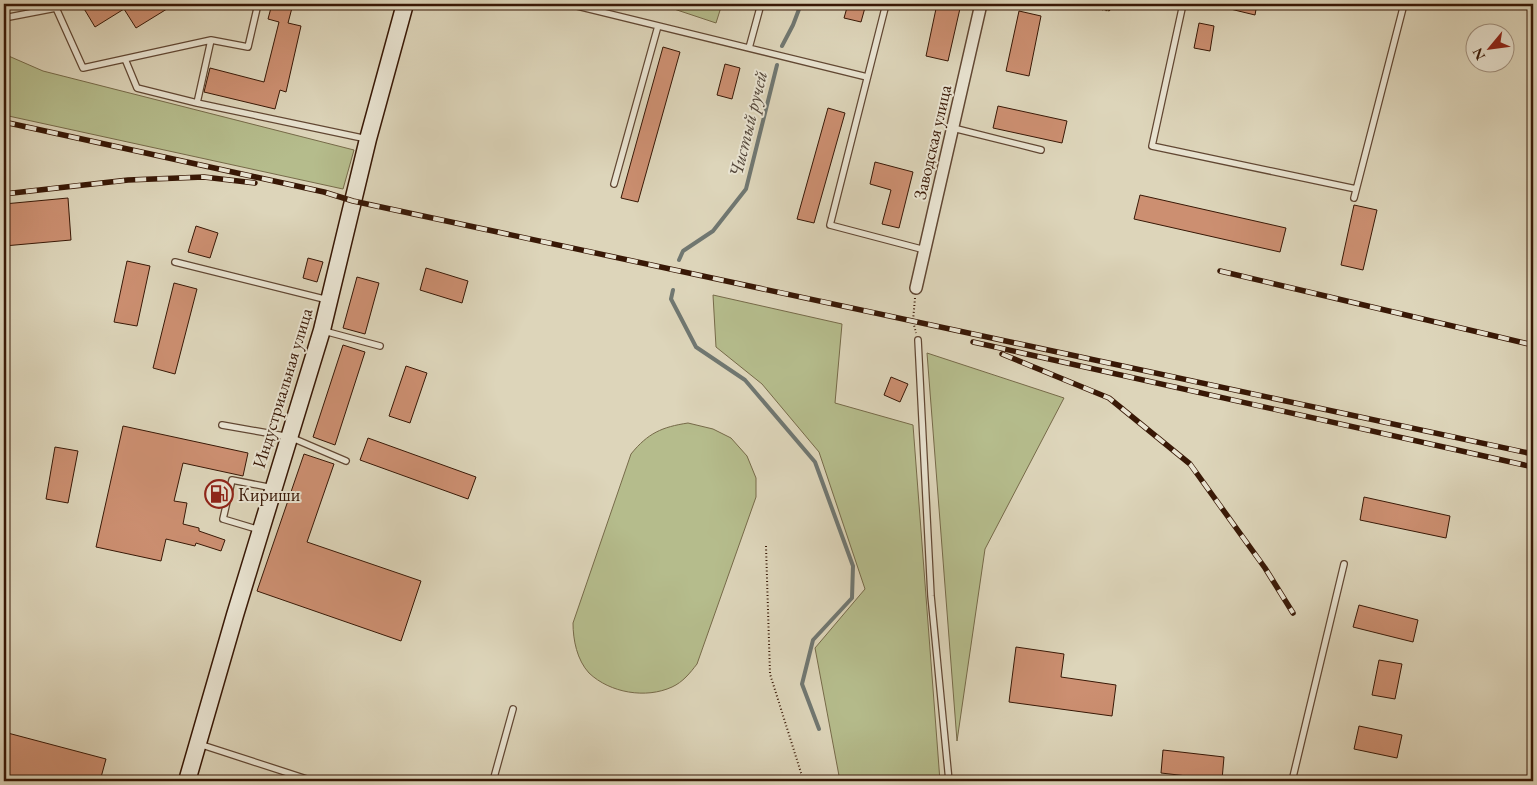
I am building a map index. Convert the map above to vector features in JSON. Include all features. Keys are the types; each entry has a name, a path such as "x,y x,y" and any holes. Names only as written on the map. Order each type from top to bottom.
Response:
{"main road":[{"name":"Индустриальная улица","path":"187,781 273,488 322,330 368,139 404,4"}],"street":[{"name":"Заводская улица","path":"916,288 982,4"}],"lane":[{"path":"4,18 56,8 64,4"},
{"path":"56,8 83,68 211,40 248,47 258,4"},
{"path":"569,4 867,77"},
{"path":"749,48 761,4"},
{"path":"886,4 830,225 925,250"},
{"path":"1183,4 1152,146 1356,189"},
{"path":"1354,198 1404,5 1395,4"},
{"path":"614,184 658,26"},
{"path":"197,103 211,40"},
{"path":"125,59 137,88 197,103 368,139"},
{"path":"953,128 1041,150"},
{"path":"174,262 329,300"},
{"path":"322,330 380,346"},
{"path":"918,340 931,596 949,781"},
{"path":"222,425 290,437 346,461"},
{"path":"262,530 223,519 232,480 273,488"},
{"path":"1292,781 1344,564"},
{"path":"493,781 513,709"},
{"path":"198,744 313,781"}],"path":[{"path":"1082,4 1109,10 1111,4"},
{"path":"916,288 913,320 918,340"},
{"path":"766,546 770,674 802,776 801,781"}],"green space":[{"path":"659,4 722,4 716,23"},
{"path":"1082,4 1111,4 1109,11"},
{"path":"4,54 43,71 354,150 343,189 4,115"},
{"path":"713,295 842,324 835,403 913,425 940,781 840,781 815,648 865,589 819,452 762,384 716,347"},
{"path":"927,353 1064,398 985,549 957,741"},
{"path":"688,423 713,429 731,438 747,456 756,478 756,497 697,664 680,683 672,687 651,693 629,692 607,685 589,673 581,662 576,650 573,623 631,454 643,441 656,432"}],"building":[{"path":"89,4 175,4 136,28 124,9 95,27 83,7"},
{"path":"272,4 293,4 288,23 301,26 286,92 280,90 275,109 204,92 210,68 264,82 279,22 268,19"},
{"path":"848,4 866,4 861,22 844,18"},
{"path":"937,4 961,4 948,61 926,56"},
{"path":"1222,4 1257,4 1255,15 1222,7"},
{"path":"1019,11 1041,16 1029,76 1006,71"},
{"path":"1199,23 1214,26 1210,51 1194,48"},
{"path":"663,47 680,52 638,202 621,198"},
{"path":"725,64 740,68 732,99 717,95"},
{"path":"998,106 1067,121 1062,143 993,128"},
{"path":"828,108 845,113 814,223 797,219"},
{"path":"875,162 913,172 899,228 882,224 891,190 870,184"},
{"path":"1140,195 1286,228 1280,252 1134,219"},
{"path":"68,198 71,240 4,246 4,204"},
{"path":"1354,205 1377,210 1363,270 1341,265"},
{"path":"196,226 218,233 210,258 188,252"},
{"path":"308,258 323,262 317,282 303,278"},
{"path":"127,261 150,266 137,326 114,322"},
{"path":"426,268 468,281 462,303 420,290"},
{"path":"357,277 379,283 365,334 343,328"},
{"path":"174,283 197,289 175,374 153,368"},
{"path":"343,345 365,352 335,445 313,437"},
{"path":"406,366 427,373 410,423 389,416"},
{"path":"891,377 908,384 900,402 884,395"},
{"path":"123,426 248,453 243,476 183,463 174,501 187,503 183,524 199,528 199,531 225,540 221,551 196,543 195,546 166,539 161,561 96,547"},
{"path":"368,438 476,477 468,499 360,460"},
{"path":"55,447 78,451 68,503 46,499"},
{"path":"304,454 334,464 307,542 421,581 401,641 257,591"},
{"path":"1364,497 1450,516 1446,538 1360,520"},
{"path":"1359,605 1418,620 1413,642 1353,627"},
{"path":"1016,647 1064,654 1061,677 1116,685 1112,716 1009,702"},
{"path":"1379,660 1402,664 1395,699 1372,695"},
{"path":"1359,726 1402,735 1397,758 1354,749"},
{"path":"4,732 106,759 100,781 19,781 4,777"},
{"path":"1163,750 1224,757 1222,780 1161,773"}],"waterway":[{"name":"Чистый ручей","path":"782,46 801,4"},
{"name":"Чистый ручей","path":"679,260 683,251 713,231 746,189 777,65"},
{"path":"673,290 671,299 696,347 745,380 815,462 853,566 852,598 813,640 802,684 819,729"}],"railway":[{"path":"4,122 324,192 353,201 1533,454"},
{"path":"4,194 128,180 204,177 255,183"},
{"path":"1220,271 1533,345"},
{"path":"973,342 1533,467"},
{"path":"1002,354 1109,398 1190,464 1265,568 1293,613"}],"place":[{"name":"Кириши","path":"219,494"}]}
